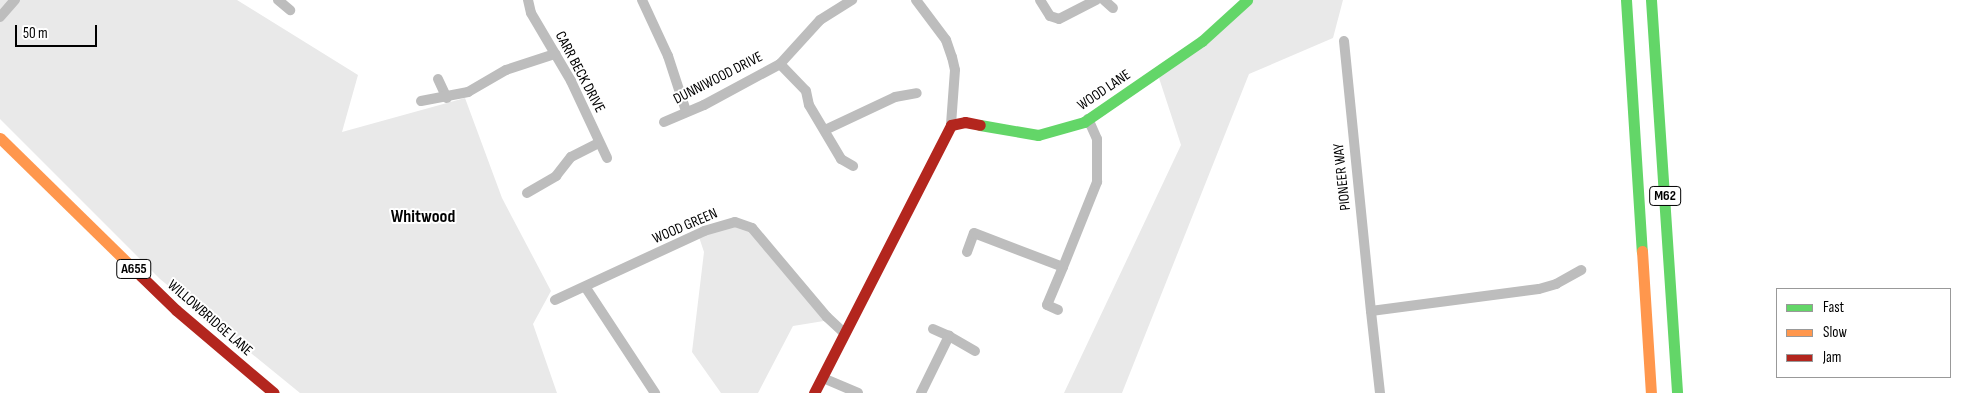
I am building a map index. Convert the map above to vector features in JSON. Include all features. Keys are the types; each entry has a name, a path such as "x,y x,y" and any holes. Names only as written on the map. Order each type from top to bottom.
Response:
{"main road":[{"name":"WOOD LANE","path":"951,125 965,122 1038,134 1063,130 1088,120 1202,41 1247,0"},
{"name":"M62","path":"1626,0 1651,393"},
{"name":"M62","path":"1651,0 1677,393"},
{"path":"814,393 951,125"},
{"name":"WILLOWBRIDGE LANE","path":"0,138 174,308 274,393"}],"street":[{"path":"0,17 15,0"},
{"path":"280,0 290,10"},
{"name":"CARR BECK DRIVE","path":"528,0 531,12 555,54 607,158"},
{"path":"642,0 668,56 686,110"},
{"name":"DUNNIWOOD DRIVE","path":"664,122 686,110 704,105 780,64 820,20 852,0"},
{"path":"916,0 946,40 952,57 955,70 951,125"},
{"path":"1040,0 1050,16 1059,19 1096,0"},
{"path":"1104,0 1114,8"},
{"name":"PIONEER WAY","path":"1344,41 1380,393"},
{"path":"421,101 447,98 468,92 506,70 555,54"},
{"path":"780,64 806,92 809,105 841,159 853,166"},
{"path":"438,79 447,98"},
{"path":"825,130 895,97 917,93"},
{"path":"1058,310 1046,305 1097,182 1098,146 1088,120"},
{"path":"527,193 556,176 571,157 598,143"},
{"name":"WOOD GREEN","path":"555,300 586,288 704,231 735,222 752,228 827,317 844,333"},
{"path":"967,252 974,233 1063,267"},
{"path":"1371,311 1539,289 1556,284 1581,270"},
{"path":"586,288 655,393"},
{"path":"933,329 975,351"},
{"path":"922,393 949,336"},
{"path":"823,378 858,393"}],"shaded area":[{"path":"0,0 237,0 358,75 342,132 465,98 502,198 551,291 533,324 557,393 300,393 160,279 0,119"},
{"path":"1243,0 1343,0 1333,38 1249,74 1122,393 1064,393 1181,145 1159,78"},
{"path":"743,224 830,320 793,326 758,393 721,393 692,352 704,252 698,234"}],"traffic: fast":[{"path":"980,125 1038,135 1084,122 1202,41 1247,0"},
{"path":"1626,0 1642,251"},
{"path":"1651,0 1677,393"}],"traffic: slow":[{"path":"0,138 141,276"},
{"path":"1642,251 1651,393"}],"traffic: jam":[{"path":"814,393 951,125 965,122 980,125"},
{"path":"141,276 176,310 274,393"}],"district":[{"name":"Whitwood","path":"423,217"}]}
